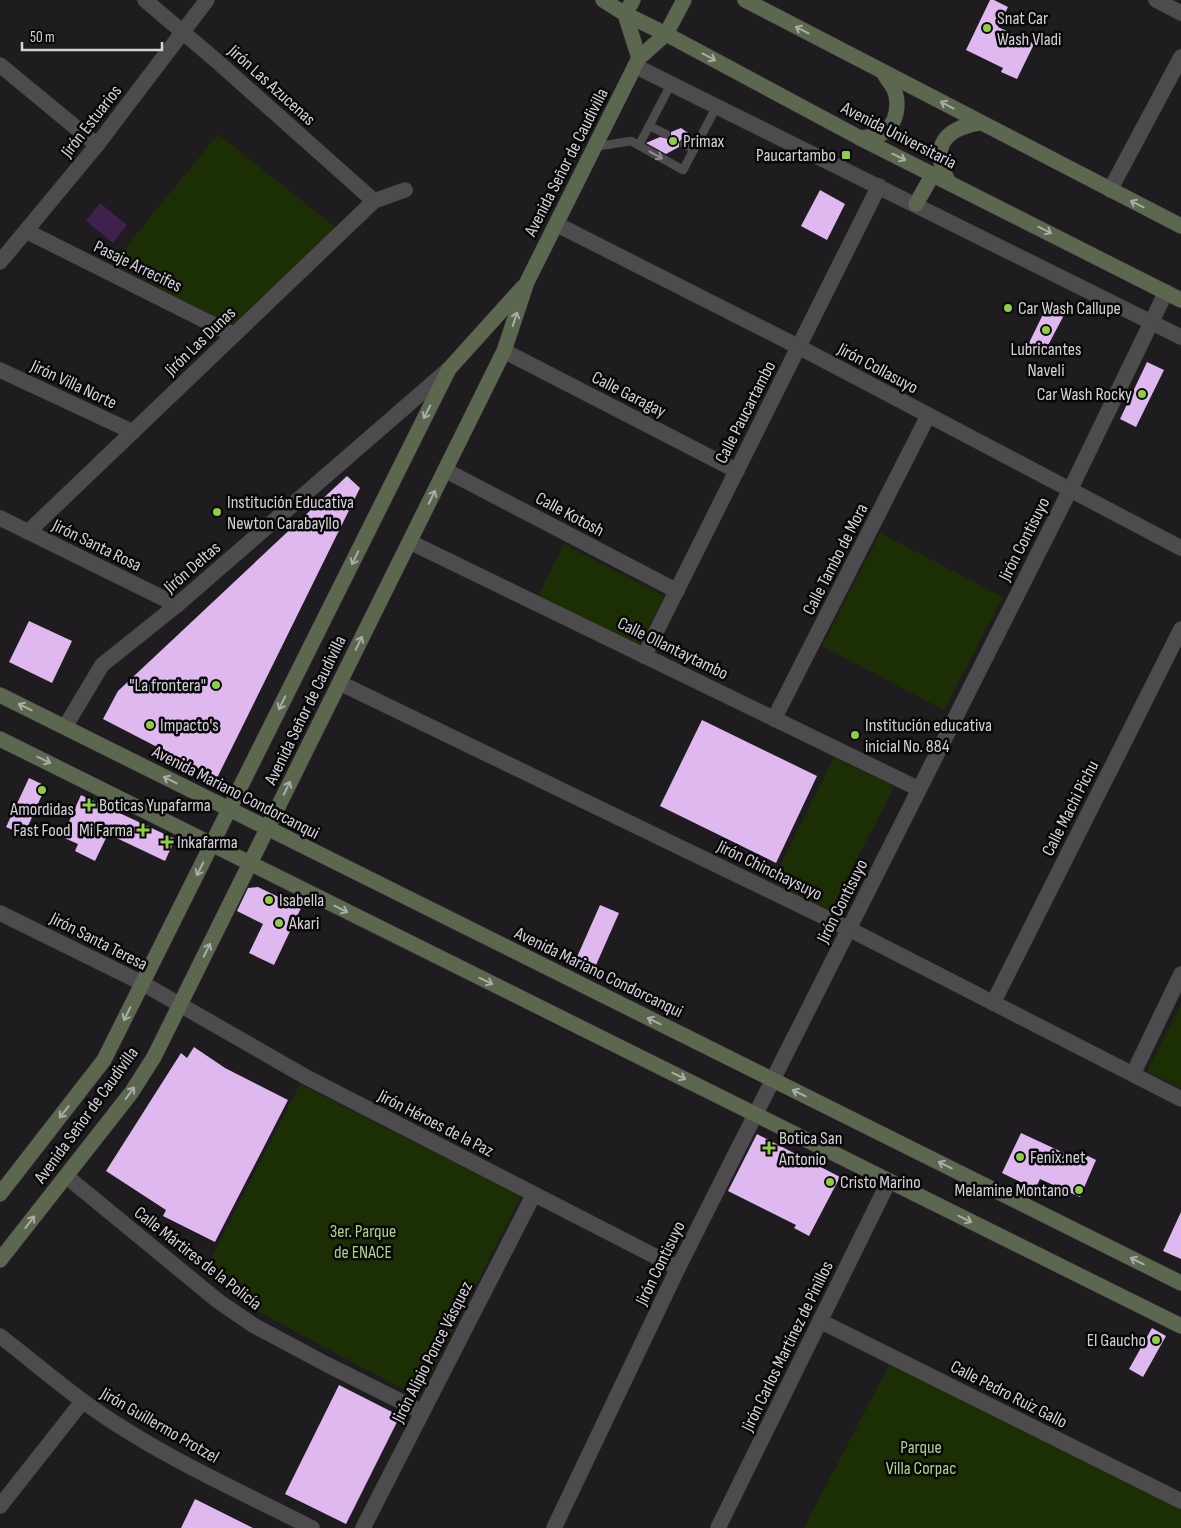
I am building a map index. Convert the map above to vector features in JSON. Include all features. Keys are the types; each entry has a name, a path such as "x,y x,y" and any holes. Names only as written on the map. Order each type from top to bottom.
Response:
{"main road":[{"name":"Avenida Universitaria","path":"602,0 860,138 1181,300"},
{"path":"633,0 625,14 637,62"},
{"name":"Avenida Señor de Caudivilla","path":"0,1260 143,1074 180,1006 504,351 527,282 594,147 637,62 666,34 684,0"},
{"path":"745,0 1181,226"},
{"path":"860,138 883,134 895,118 896,96 883,72"},
{"path":"948,181 941,168 940,158 945,139 953,131 979,122"},
{"path":"916,204 933,174"},
{"name":"Avenida Señor de Caudivilla","path":"0,1194 104,1060 449,369 527,282"},
{"name":"Avenida Mariano Condorcanqui","path":"0,695 1181,1283"},
{"path":"0,739 1181,1326"}],"street":[{"name":"Jirón Las Azucenas","path":"145,0 183,31 374,201"},
{"name":"Jirón Estuarios","path":"0,262 97,145 207,0"},
{"path":"1156,0 1181,12"},
{"path":"1110,190 1181,57"},
{"path":"637,62 671,84 880,186 1181,337"},
{"path":"0,65 97,145"},
{"name":"Calle Paucartambo","path":"644,656 880,186"},
{"name":"Jirón Las Dunas","path":"28,532 374,201 405,190"},
{"name":"Jirón Collasuyo","path":"556,224 799,347 1181,548"},
{"name":"Pasaje Arrecifes","path":"26,231 234,335"},
{"name":"Jirón Contisuyo","path":"554,1528 678,1268 1070,490 1166,292"},
{"name":"Calle Garagay","path":"504,351 737,470"},
{"name":"Jirón Deltas","path":"65,727 102,664 177,605 449,369"},
{"name":"Jirón Villa Norte","path":"0,370 133,432"},
{"name":"Calle Tambo de Mora","path":"774,718 928,416"},
{"name":"Calle Kotosh","path":"445,470 677,591"},
{"name":"Jirón Santa Rosa","path":"0,518 177,605"},
{"name":"Calle Ollantaytambo","path":"410,542 919,789"},
{"name":"Calle Machi Pichu","path":"993,1003 1181,629"},
{"name":"Jirón Chinchaysuyo","path":"340,683 849,929 1181,1099"},
{"name":"Jirón Santa Teresa","path":"0,913 142,984 180,1006"},
{"path":"1133,1074 1181,974"},
{"name":"Jirón Héroes de la Paz","path":"180,1006 306,1077 678,1268"},
{"name":"Calle Mártires de la Policía","path":"66,1176 218,1301 253,1325 422,1412"},
{"name":"Jirón Carlos Martínez de Pinillos","path":"718,1528 889,1181"},
{"name":"Jirón Alipio Ponce Vásquez","path":"363,1528 534,1194"},
{"name":"Calle Pedro Ruiz Gallo","path":"820,1321 1181,1501"},
{"name":"Jirón Guillermo Protzel","path":"0,1336 82,1402 119,1426 171,1456 312,1528"},
{"path":"0,1506 82,1402"}],"lane":[{"path":"639,145 671,84"},
{"path":"594,147 632,141 683,170 718,106"},
{"path":"649,126 666,134"},
{"path":"684,144 694,150"}],"green space":[{"path":"218,134 336,228 231,326 113,263"},
{"path":"880,533 1003,597 944,710 822,646"},
{"path":"564,544 665,596 638,648 538,596"},
{"path":"834,757 894,787 830,912 772,882"},
{"path":"1181,1004 1181,1088 1147,1071"},
{"name":"3er. Parque de ENACE","path":"300,1084 521,1196 419,1398 246,1305 203,1274"},
{"name":"Parque Villa Corpac","path":"891,1361 1181,1509 1181,1528 804,1528"}],"shaded area":[{"path":"100,203 127,225 113,243 86,221"}],"building":[{"path":"990,0 1008,7 998,27 1034,44 1017,79 1001,72 1003,68 966,50"},
{"path":"681,128 694,137 693,139 690,141 682,139 679,142 679,147 666,154 646,143 660,137 669,139 671,132"},
{"path":"820,190 845,204 827,240 801,226"},
{"name":"Lubricantes Naveli","path":"1047,306 1064,315 1044,353 1028,345"},
{"name":"Car Wash Rocky","path":"1147,362 1164,370 1136,427 1120,419"},
{"path":"347,476 360,488 217,778 103,719 118,691"},
{"path":"29,621 72,641 52,683 9,662"},
{"path":"702,720 817,776 776,863 660,806"},
{"path":"29,778 46,786 24,835 6,827"},
{"path":"81,795 175,839 165,861 108,834 95,861 75,851 78,844 62,837"},
{"path":"258,887 301,908 274,965 249,953 263,924 237,911 248,888"},
{"path":"600,905 619,913 596,965 577,957"},
{"path":"194,1047 225,1068 288,1100 215,1242 163,1216 166,1210 106,1171 181,1053 187,1058"},
{"path":"1021,1133 1077,1159 1080,1152 1096,1160 1080,1197 1040,1179 1035,1189 1002,1173"},
{"path":"757,1134 840,1177 809,1236 794,1228 796,1225 728,1191"},
{"path":"1181,1212 1181,1259 1163,1251"},
{"path":"1152,1328 1166,1336 1143,1377 1129,1369"},
{"path":"339,1385 400,1416 346,1524 285,1494"},
{"path":"195,1499 253,1528 181,1528"}],"place":[{"name":"Snat Car Wash Vladi","path":"987,28"},
{"name":"Primax","path":"673,141"},
{"name":"Paucartambo","path":"846,155"},
{"name":"Car Wash Callupe","path":"1008,308"},
{"name":"Lubricantes Naveli","path":"1046,330"},
{"name":"Car Wash Rocky","path":"1142,394"},
{"name":"Institución Educativa Newton Carabayllo","path":"217,512"},
{"name":"\"La frontera\"","path":"216,685"},
{"name":"Impacto's","path":"150,725"},
{"name":"Institución educativa inicial No. 884","path":"855,735"},
{"name":"Amordidas Fast Food","path":"42,790"},
{"name":"Boticas Yupafarma","path":"89,805"},
{"name":"Mi Farma","path":"143,830"},
{"name":"Inkafarma","path":"167,842"},
{"name":"Isabella","path":"269,900"},
{"name":"Akari","path":"279,923"},
{"name":"Botica San Antonio","path":"769,1148"},
{"name":"Fenix.net","path":"1020,1157"},
{"name":"Cristo Marino","path":"830,1182"},
{"name":"Melamine Montano","path":"1079,1190"},
{"name":"El Gaucho","path":"1156,1340"}]}
